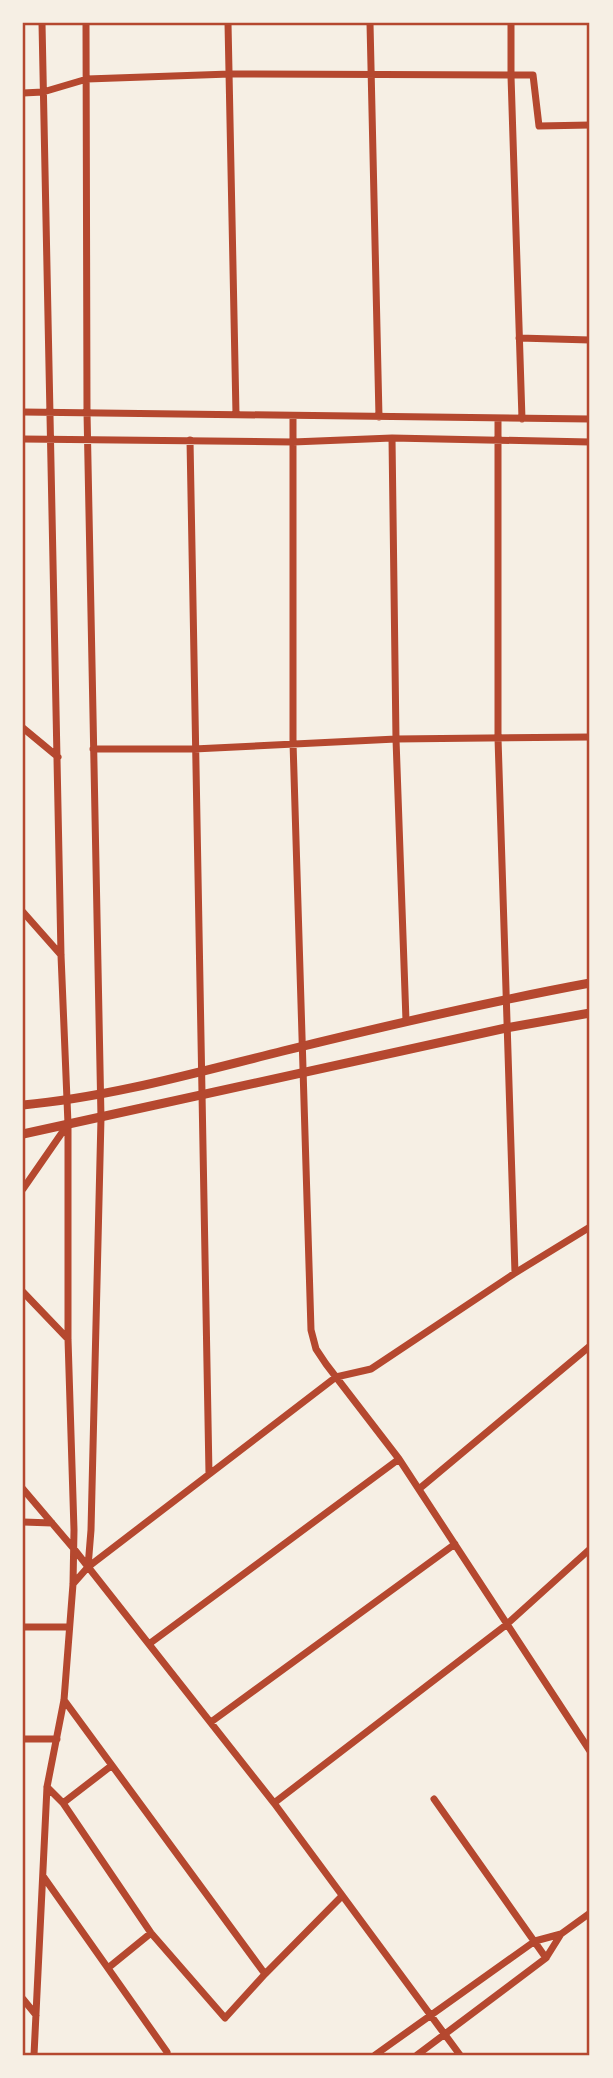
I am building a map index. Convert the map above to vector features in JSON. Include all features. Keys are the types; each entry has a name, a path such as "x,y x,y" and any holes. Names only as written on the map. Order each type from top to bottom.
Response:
{"street":[{"path":"34,2055 47,1787 64,1700 74,1549 68,1339 68,1124 61,955 42,23"},
{"path":"86,23 87,412 101,1118 88,1567"},
{"path":"228,23 236,414"},
{"path":"370,23 379,417"},
{"path":"511,23 522,419"},
{"path":"23,93 43,92 87,79 230,74 533,75 539,126 590,125"},
{"path":"519,338 590,340"},
{"path":"23,412 590,419"},
{"path":"293,416 293,742 311,1329 316,1349 399,1459 590,1751"},
{"path":"498,419 498,738 515,1273"},
{"path":"23,439 293,442 392,438 590,442"},
{"path":"392,438 396,739 406,1021"},
{"path":"190,440 209,1474"},
{"path":"23,728 58,757"},
{"path":"93,750 396,739 590,737"},
{"path":"23,912 61,955"},
{"path":"23,1105 66,1101 202,1072 406,1021 590,983"},
{"path":"23,1133 506,1028 590,1013"},
{"path":"23,1189 68,1124"},
{"path":"73,1584 88,1567 336,1377 372,1369 515,1273 590,1227"},
{"path":"23,1292 68,1339"},
{"path":"419,1489 590,1346"},
{"path":"149,1644 399,1459"},
{"path":"23,1489 74,1549 274,1803 460,2055"},
{"path":"23,1522 52,1523"},
{"path":"211,1722 455,1544"},
{"path":"274,1803 506,1625 590,1549"},
{"path":"23,1627 69,1627"},
{"path":"64,1700 265,1973"},
{"path":"23,1739 57,1739"},
{"path":"63,1803 111,1766"},
{"path":"47,1787 63,1803 151,1933 225,2018 265,1973 341,1897"},
{"path":"434,1799 546,1958"},
{"path":"43,1875 167,2052"},
{"path":"375,2055 535,1941 561,1934 590,1913"},
{"path":"108,1968 151,1933"},
{"path":"417,2055 546,1958 561,1934"},
{"path":"23,1999 36,2015"}]}
